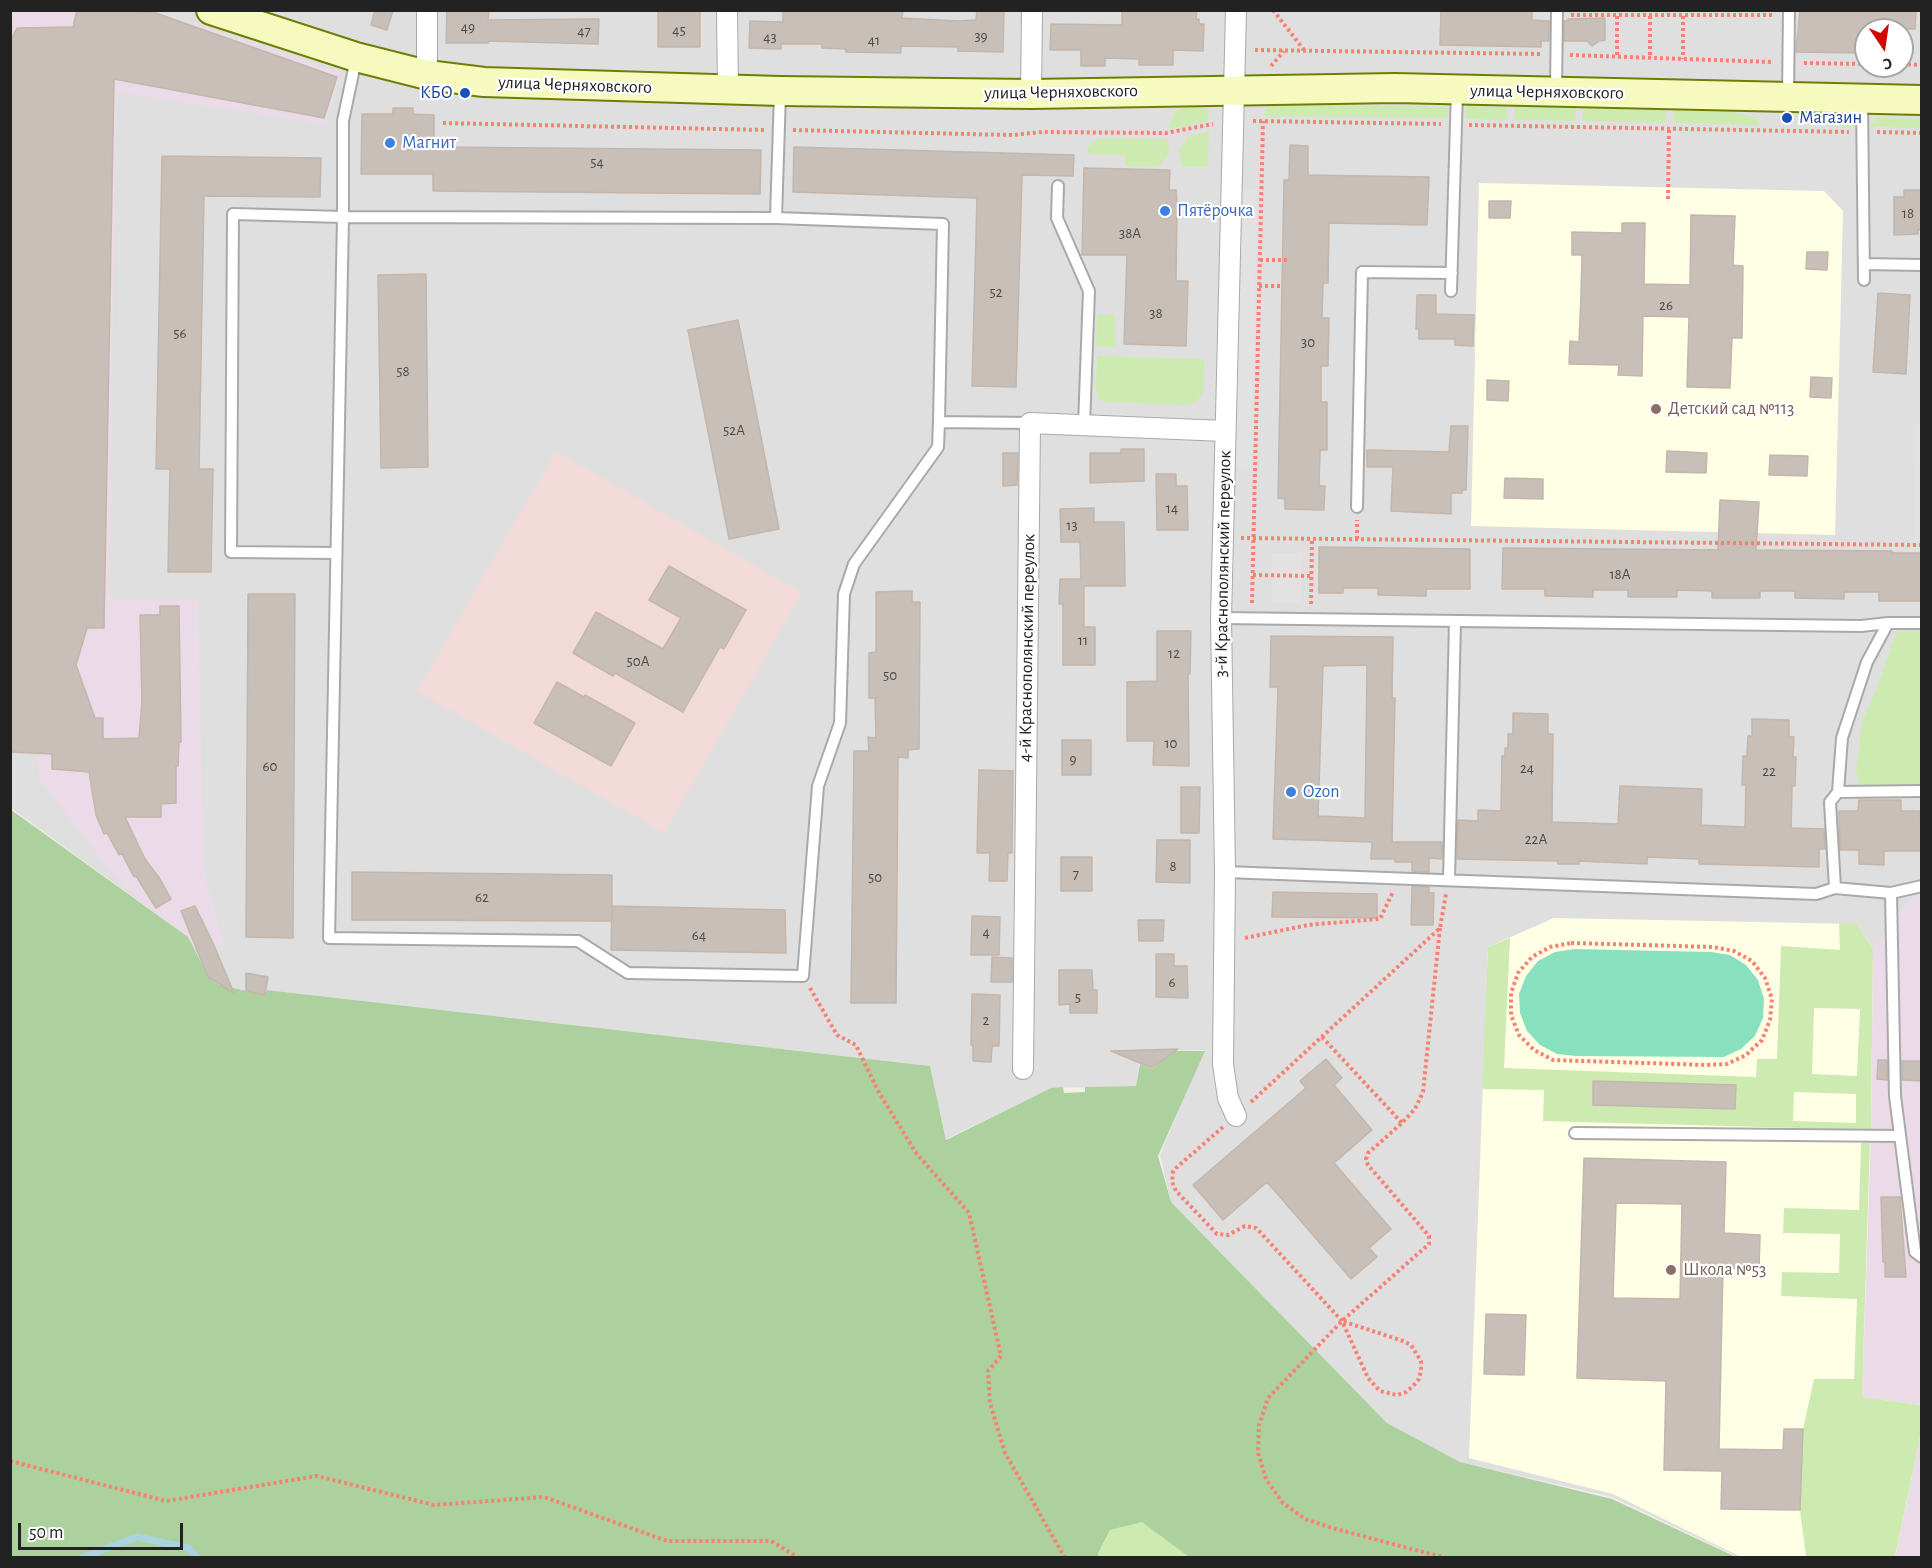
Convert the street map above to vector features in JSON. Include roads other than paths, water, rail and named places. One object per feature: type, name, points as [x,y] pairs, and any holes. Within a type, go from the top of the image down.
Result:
[{"type":"main road","name":"улица Черняховского","points":[[211,10],[357,57],[427,75],[507,83],[728,90],[1031,94],[1395,88],[1788,99],[1922,100]]},
{"type":"street","points":[[427,10],[427,75]]},
{"type":"street","points":[[728,10],[728,90]]},
{"type":"street","points":[[1031,94],[1032,10]]},
{"type":"street","name":"3-й Краснополянский переулок","points":[[1236,10],[1221,618],[1225,872],[1224,1077],[1228,1098],[1236,1116]]},
{"type":"street","points":[[1030,423],[1225,431]]},
{"type":"street","name":"4-й Краснополянский переулок","points":[[1023,1069],[1030,423]]},
{"type":"lane","points":[[1556,13],[1556,91]]},
{"type":"lane","points":[[1788,99],[1789,13]]},
{"type":"lane","points":[[336,553],[231,552],[233,214],[344,217],[776,218],[943,224],[938,447],[854,564],[844,594],[840,723],[818,786],[803,976],[628,973],[578,941],[330,938],[344,217],[343,121],[357,57]]},
{"type":"lane","points":[[1451,291],[1458,89]]},
{"type":"lane","points":[[776,218],[780,91]]},
{"type":"lane","points":[[1862,100],[1864,280]]},
{"type":"lane","points":[[1058,186],[1057,218],[1089,291],[1084,425]]},
{"type":"lane","points":[[1864,264],[1922,265]]},
{"type":"lane","points":[[1357,507],[1362,272],[1452,273]]},
{"type":"lane","points":[[939,422],[1030,423]]},
{"type":"lane","points":[[1221,618],[1851,626],[1922,623]]},
{"type":"lane","points":[[1449,880],[1455,621]]},
{"type":"lane","points":[[1835,888],[1830,802],[1838,792],[1842,738],[1868,663],[1888,623]]},
{"type":"lane","points":[[1838,792],[1922,791]]},
{"type":"lane","points":[[1225,872],[1816,894],[1835,888],[1891,893],[1922,886]]},
{"type":"lane","points":[[1891,893],[1895,1096],[1915,1252],[1922,1257]]},
{"type":"lane","points":[[1575,1133],[1900,1136]]},
{"type":"waterway","points":[[81,1558],[137,1537],[188,1548],[198,1558]]},
{"type":"place","name":"КБО","points":[[465,93]]},
{"type":"place","name":"Магазин","points":[[1787,118]]},
{"type":"place","name":"Магнит","points":[[390,143]]},
{"type":"place","name":"Пятёрочка","points":[[1165,211]]},
{"type":"place","name":"Детский сад №113","points":[[1656,409]]},
{"type":"place","name":"Ozon","points":[[1291,792]]},
{"type":"place","name":"Школа №53","points":[[1671,1270]]}]
